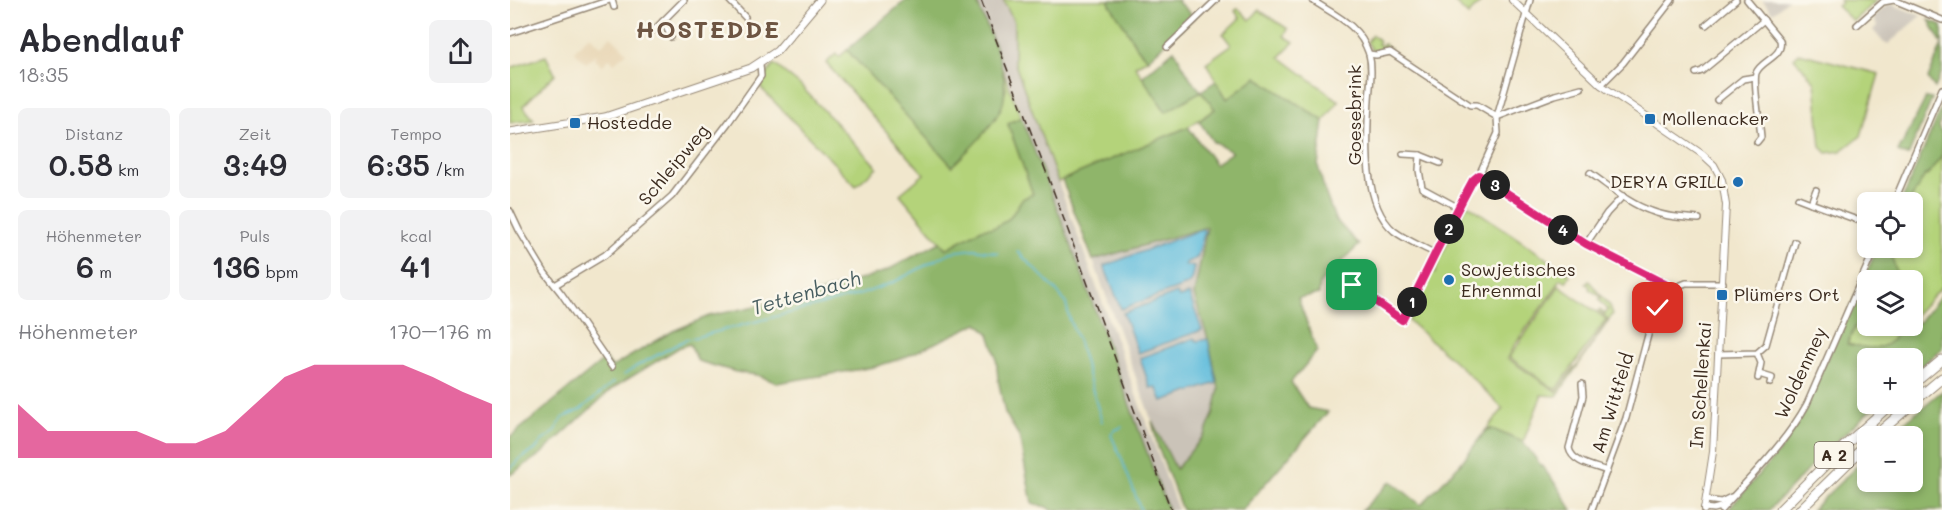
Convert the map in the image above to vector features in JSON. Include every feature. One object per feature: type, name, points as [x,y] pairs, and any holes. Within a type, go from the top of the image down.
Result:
[{"type":"highway","points":[[1923,375],[1942,360]]},
{"type":"highway","name":"A 2","points":[[1923,394],[1942,378]]},
{"type":"highway","name":"A 2","points":[[1780,510],[1880,414]]},
{"type":"highway","name":"A 2","points":[[1886,426],[1900,414]]},
{"type":"highway","name":"A 2","points":[[1800,510],[1857,454]]},
{"type":"main road","points":[[510,132],[605,117],[760,64],[782,46],[820,0]]},
{"type":"street","points":[[654,30],[684,0]]},
{"type":"street","points":[[729,0],[745,17]]},
{"type":"street","points":[[1167,47],[1216,0]]},
{"type":"street","points":[[1312,0],[1355,28],[1370,54],[1390,52],[1470,105],[1477,105],[1497,117]]},
{"type":"street","name":"Im Schellenkai","points":[[1512,0],[1601,85],[1702,154],[1714,165],[1722,180],[1725,192],[1725,217],[1713,452],[1704,509]]},
{"type":"street","points":[[1336,269],[1358,290],[1402,320],[1434,253],[1473,180],[1479,175],[1498,133],[1497,117],[1530,0]]},
{"type":"street","points":[[1601,85],[1623,63],[1671,0]]},
{"type":"street","points":[[1706,25],[1736,0]]},
{"type":"street","points":[[1747,0],[1780,40],[1781,45],[1778,52],[1760,67],[1755,77],[1761,137],[1757,142]]},
{"type":"street","points":[[1857,25],[1879,6],[1894,0],[1942,20]]},
{"type":"street","points":[[510,33],[612,2]]},
{"type":"street","points":[[1696,73],[1702,71],[1764,20]]},
{"type":"street","points":[[663,21],[671,37]]},
{"type":"street","name":"Goesebrink","points":[[1370,54],[1372,65],[1368,158],[1378,208],[1385,221],[1400,236],[1434,253]]},
{"type":"street","name":"Schleipweg","points":[[555,285],[605,255],[672,196],[761,76],[760,64]]},
{"type":"street","points":[[1717,100],[1743,79],[1755,77]]},
{"type":"street","points":[[1562,85],[1564,92]]},
{"type":"street","points":[[1497,117],[1581,88]]},
{"type":"street","points":[[1898,192],[1942,88]]},
{"type":"street","points":[[1403,154],[1420,155],[1440,163]]},
{"type":"street","points":[[1420,155],[1419,170],[1422,188],[1459,207]]},
{"type":"street","points":[[1590,172],[1639,206],[1658,214],[1699,219]]},
{"type":"street","points":[[1479,175],[1586,244],[1671,289],[1686,283],[1722,283]]},
{"type":"street","points":[[1811,203],[1816,190]]},
{"type":"street","points":[[1586,244],[1607,213],[1623,196]]},
{"type":"street","points":[[1798,198],[1857,221]]},
{"type":"street","points":[[510,211],[538,263],[612,367]]},
{"type":"street","points":[[1718,354],[1757,353],[1764,348],[1768,342],[1795,242]]},
{"type":"street","name":"Woldenmey","points":[[1704,509],[1723,508],[1781,444],[1799,419],[1871,258]]},
{"type":"street","name":"Am Wittfeld","points":[[1592,510],[1626,418],[1656,313],[1671,289]]},
{"type":"street","points":[[1757,353],[1761,363],[1758,376],[1772,378],[1770,382]]},
{"type":"street","points":[[1582,384],[1584,396],[1569,448],[1570,453],[1575,459],[1607,471]]},
{"type":"street","points":[[1706,500],[1721,502],[1732,497]]},
{"type":"shaded area","points":[[977,0],[1003,0],[1015,22],[1014,61],[1178,510],[1168,510],[1066,231]]},
{"type":"shaded area","points":[[1764,0],[1788,0],[1773,13]]},
{"type":"shaded area","points":[[1891,4],[1921,16],[1888,44],[1884,43],[1873,30],[1877,26],[1873,18]]},
{"type":"shaded area","points":[[589,35],[601,46],[611,36],[627,52],[614,63],[610,58],[602,66],[594,58],[596,54],[586,63],[574,51]]},
{"type":"shaded area","points":[[1207,227],[1194,295],[1208,339],[1219,389],[1213,415],[1205,434],[1176,470],[1150,416],[1093,260]]},
{"type":"green space","points":[[906,0],[976,0],[1002,67],[1004,94],[1002,106],[987,130],[952,166],[847,50]]},
{"type":"green space","points":[[1003,0],[1108,0],[1136,45],[1148,59],[1135,66],[1165,111],[1201,91],[1215,109],[1188,127],[1058,182],[1014,61],[1014,22]]},
{"type":"green space","points":[[1108,0],[1179,0],[1178,2],[1194,17],[1148,59],[1136,46]]},
{"type":"green space","points":[[1452,0],[1483,0],[1468,15]]},
{"type":"green space","points":[[1839,0],[1877,0],[1853,21],[1837,6],[1841,3]]},
{"type":"green space","points":[[1238,8],[1250,20],[1259,10],[1288,29],[1284,36],[1294,42],[1280,57],[1339,101],[1324,121],[1256,77],[1227,99],[1206,63],[1231,45],[1223,34],[1240,18],[1235,11]]},
{"type":"green space","points":[[1929,20],[1942,25],[1942,44]]},
{"type":"green space","points":[[1372,35],[1380,41],[1378,44],[1382,46],[1384,44],[1390,48],[1376,53],[1367,42]]},
{"type":"green space","points":[[1942,44],[1942,72],[1935,88],[1928,79]]},
{"type":"green space","points":[[847,50],[952,166],[995,119],[1006,90],[1002,68],[1021,117],[1008,124],[1033,194],[1022,199],[1010,218],[996,227],[982,229],[946,249],[900,194],[924,174],[826,63],[836,54],[839,57]]},
{"type":"green space","points":[[1174,50],[1192,81],[1201,91],[1166,112],[1142,77]]},
{"type":"green space","points":[[1799,53],[1879,74],[1861,136],[1841,151],[1827,153],[1821,147],[1815,82],[1794,58]]},
{"type":"green space","points":[[546,56],[555,74],[523,106],[534,120],[510,123],[510,68]]},
{"type":"green space","points":[[774,64],[800,85],[877,167],[856,186],[759,86]]},
{"type":"green space","points":[[1256,77],[1324,121],[1318,166],[1325,192],[1335,219],[1359,245],[1320,283],[1319,294],[1298,298],[1317,351],[1291,382],[1308,408],[1328,412],[1242,510],[1182,510],[1158,447],[1152,421],[1176,469],[1205,434],[1213,415],[1219,389],[1208,339],[1194,295],[1207,227],[1093,260],[1062,180],[1188,127],[1215,164],[1232,152],[1213,142],[1199,121],[1215,109],[1201,91],[1216,81],[1227,99]]},
{"type":"green space","points":[[1926,98],[1932,99],[1908,156],[1898,152]]},
{"type":"green space","points":[[1942,107],[1939,127],[1942,133],[1942,156],[1927,176],[1925,175],[1915,192],[1905,192]]},
{"type":"green space","points":[[1021,117],[1066,231],[1168,510],[1050,510],[1032,503],[1019,436],[1005,413],[996,356],[989,334],[978,323],[903,358],[874,367],[777,383],[757,375],[736,372],[698,361],[690,344],[680,347],[613,388],[541,454],[510,475],[510,437],[605,359],[612,367],[673,331],[709,316],[822,292],[886,271],[940,242],[946,249],[982,229],[996,227],[1010,218],[1022,199],[1033,194],[1008,124]]},
{"type":"green space","points":[[1942,156],[1942,287],[1923,307],[1923,270],[1895,270],[1892,258],[1923,258],[1923,192],[1915,192],[1925,175]]},
{"type":"green space","points":[[1467,204],[1565,271],[1569,270],[1567,273],[1570,275],[1566,282],[1562,279],[1559,281],[1507,358],[1557,392],[1576,368],[1608,319],[1598,311],[1605,314],[1608,310],[1599,300],[1601,297],[1589,289],[1590,287],[1586,284],[1589,281],[1610,306],[1613,314],[1557,396],[1541,395],[1523,442],[1492,429],[1486,430],[1503,409],[1463,369],[1409,321],[1409,314],[1431,270],[1435,273],[1439,260]]},
{"type":"green space","points":[[1873,258],[1892,258],[1896,270],[1867,270]]},
{"type":"green space","points":[[1559,286],[1606,319],[1556,390],[1509,357]]},
{"type":"green space","points":[[1857,293],[1857,323],[1847,344],[1870,348],[1857,348],[1857,414],[1866,414],[1823,454],[1769,510],[1728,510],[1783,447],[1799,419]]},
{"type":"green space","points":[[1942,294],[1942,348],[1923,364],[1923,348],[1870,348],[1886,345],[1895,336],[1923,336],[1923,317]]},
{"type":"green space","points":[[1857,323],[1857,336],[1894,336],[1890,342],[1880,347],[1869,348],[1847,344]]},
{"type":"green space","points":[[1942,391],[1942,510],[1812,510],[1857,466],[1857,492],[1923,492],[1923,426],[1900,426],[1914,414],[1923,414],[1923,407]]},
{"type":"green space","points":[[1492,429],[1523,442],[1558,487],[1572,510],[1362,510],[1391,481],[1421,505],[1461,463],[1486,430]]},
{"type":"water","points":[[1202,229],[1205,231],[1197,258],[1185,265],[1194,267],[1191,281],[1187,285],[1121,309],[1104,266]]},
{"type":"water","points":[[1177,293],[1179,297],[1189,294],[1202,330],[1138,353],[1123,313]]},
{"type":"water","points":[[1194,338],[1197,341],[1208,339],[1217,383],[1162,401],[1156,387],[1150,388],[1140,358]]},
{"type":"waterway","name":"Tettenbach","points":[[624,375],[685,340],[862,294],[894,282],[951,252],[974,249],[998,253]]},
{"type":"waterway","name":"Tettenbach","points":[[1017,251],[1066,303],[1102,422]]},
{"type":"waterway","name":"Tettenbach","points":[[510,469],[519,459],[535,450],[542,441],[555,432],[562,418],[580,410],[614,382]]},
{"type":"waterway","points":[[1122,427],[1113,431],[1111,435],[1141,510]]},
{"type":"railway","points":[[981,0],[1171,510]]},
{"type":"place","name":"Mollenacker","points":[[1650,119]]},
{"type":"place","name":"Hostedde","points":[[575,123]]},
{"type":"place","name":"DERYA GRILL","points":[[1738,182]]},
{"type":"place","name":"Sowjetisches Ehrenmal","points":[[1449,280]]},
{"type":"place","name":"Plümers Ort","points":[[1722,295]]},
{"type":"district","name":"HOSTEDDE","points":[[708,30]]},
{"type":"route","points":[[1352,285],[1402,320],[1434,253],[1473,180],[1479,175],[1586,244],[1665,284],[1671,289],[1658,308]]}]
